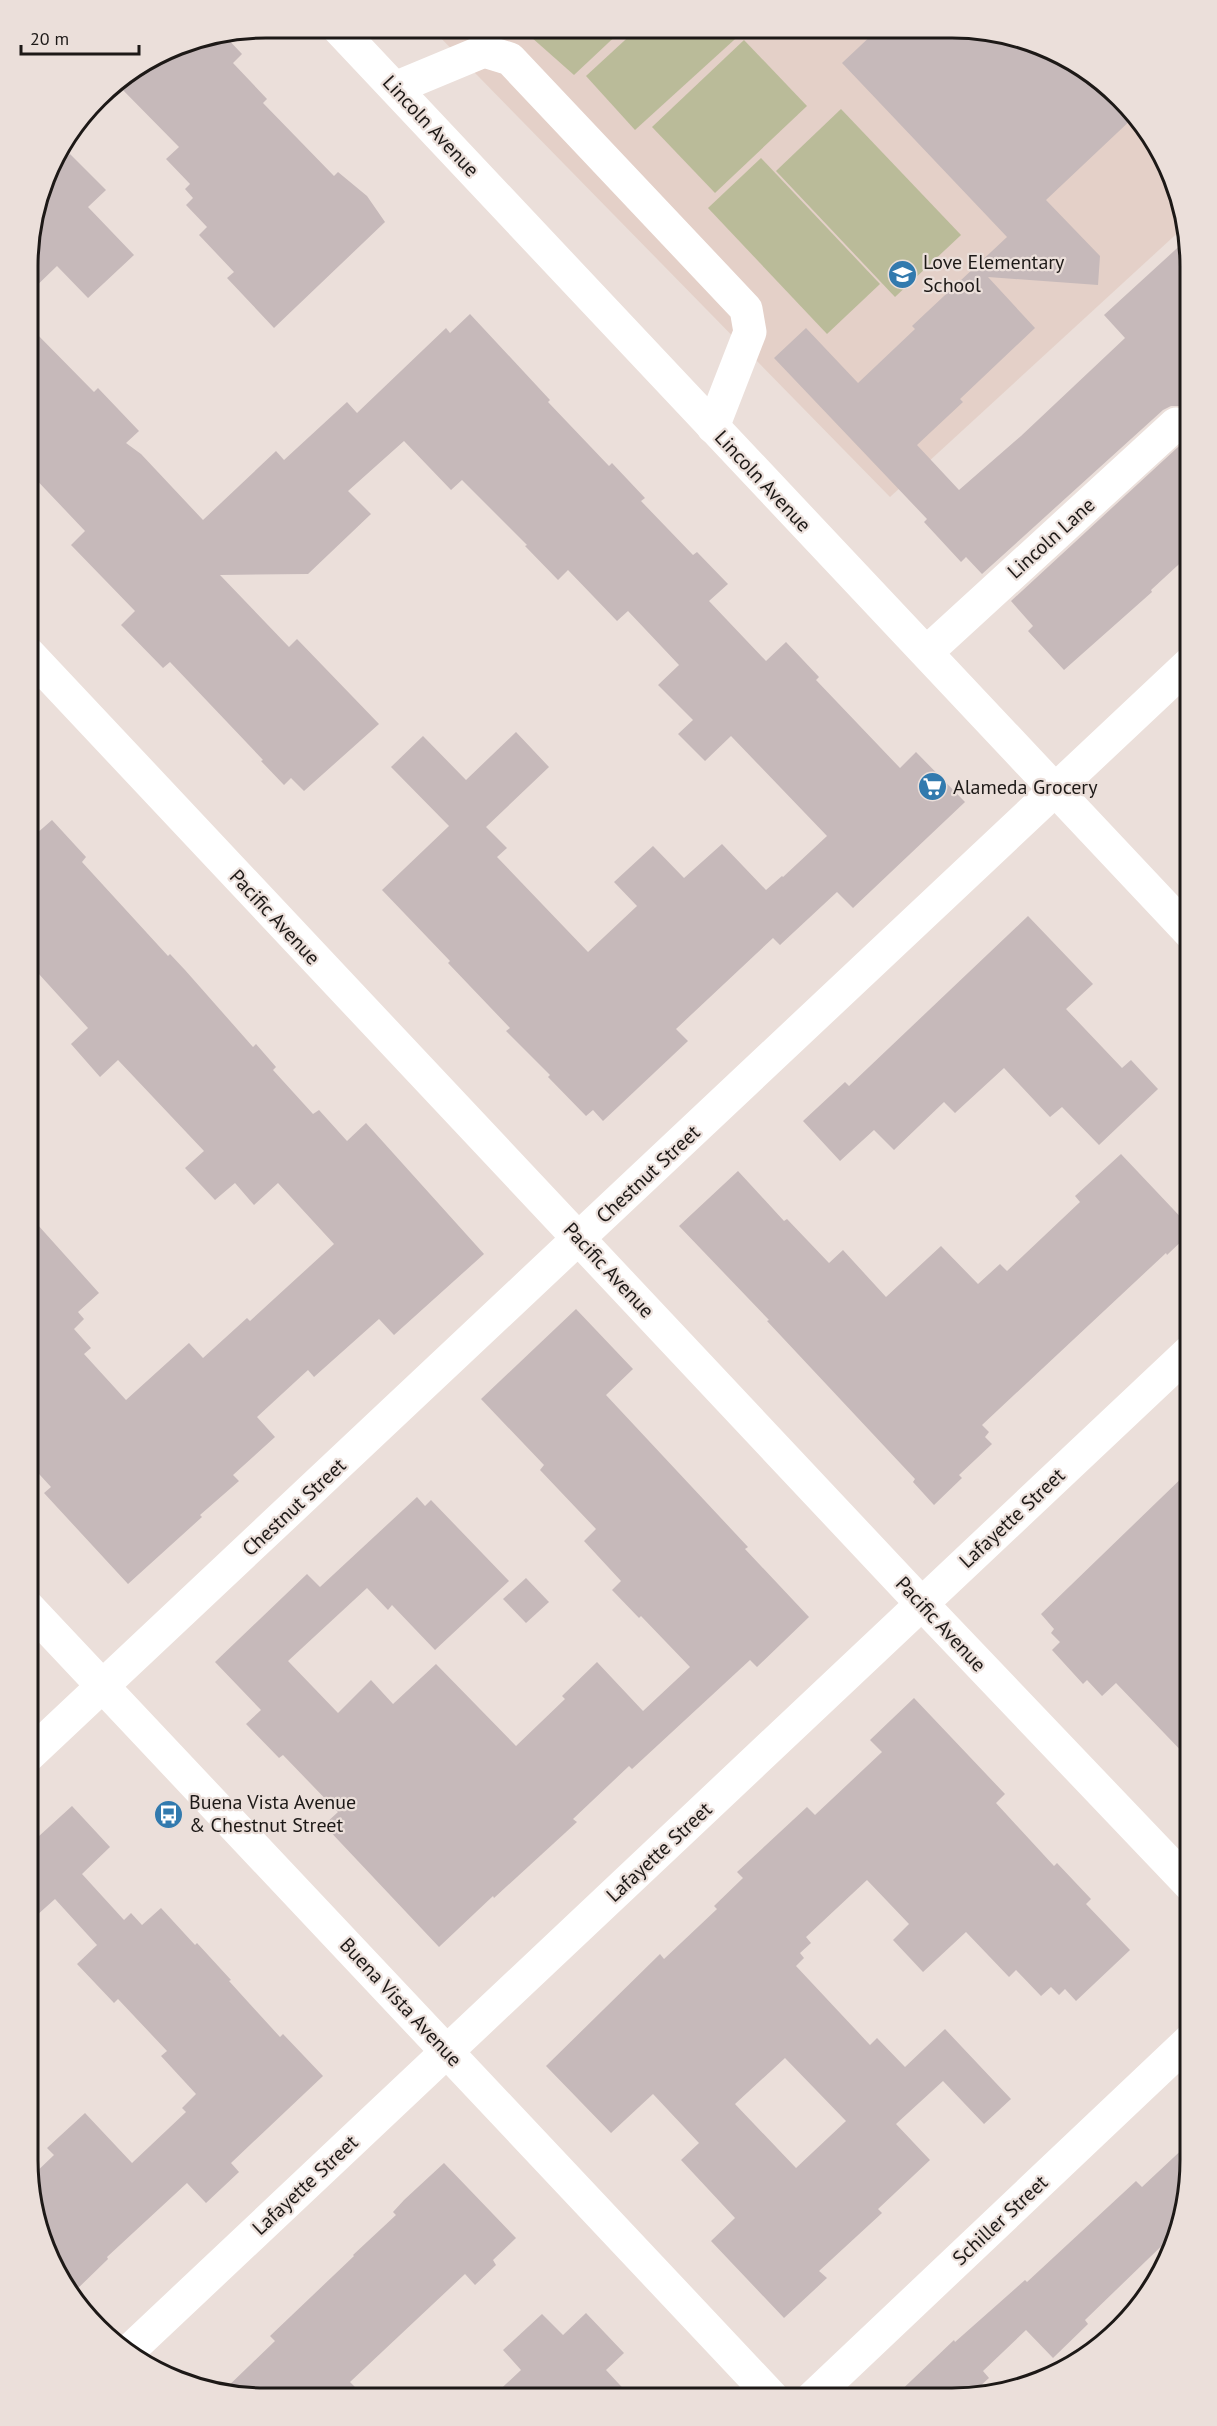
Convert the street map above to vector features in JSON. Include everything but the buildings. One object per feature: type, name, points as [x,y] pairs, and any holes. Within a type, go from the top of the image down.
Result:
[{"type":"street","name":"Lincoln Avenue","points":[[347,38],[1180,922]]},
{"type":"street","points":[[395,88],[484,51],[510,59],[746,309],[750,332],[713,427]]},
{"type":"street","name":"Lincoln Lane","points":[[927,652],[1176,424]]},
{"type":"street","name":"Pacific Avenue","points":[[38,665],[922,1604],[1180,1875]]},
{"type":"street","name":"Chestnut Street","points":[[38,1747],[1180,672]]},
{"type":"street","name":"Lafayette Street","points":[[134,2346],[1180,1360]]},
{"type":"street","name":"Buena Vista Avenue","points":[[38,1618],[764,2388]]},
{"type":"street","name":"Schiller Street","points":[[822,2388],[1180,2050]]},
{"type":"shaded area","name":"Love Elementary School","points":[[441,38],[981,39],[1010,45],[1052,61],[1078,76],[1113,104],[1141,139],[1156,165],[1172,207],[1177,233],[890,497]]},
{"type":"green space","points":[[532,38],[613,38],[574,75]]},
{"type":"green space","points":[[627,38],[736,38],[635,130],[586,76]]},
{"type":"green space","points":[[744,40],[807,106],[715,193],[652,127]]},
{"type":"green space","points":[[841,109],[961,235],[895,297],[776,171]]},
{"type":"green space","points":[[761,158],[880,284],[827,334],[708,208]]},
{"type":"place","name":"Love Elementary School","points":[[902,274]]},
{"type":"place","name":"Alameda Grocery","points":[[932,787]]},
{"type":"place","name":"Buena Vista Avenue & Chestnut Street","points":[[168,1814]]}]
